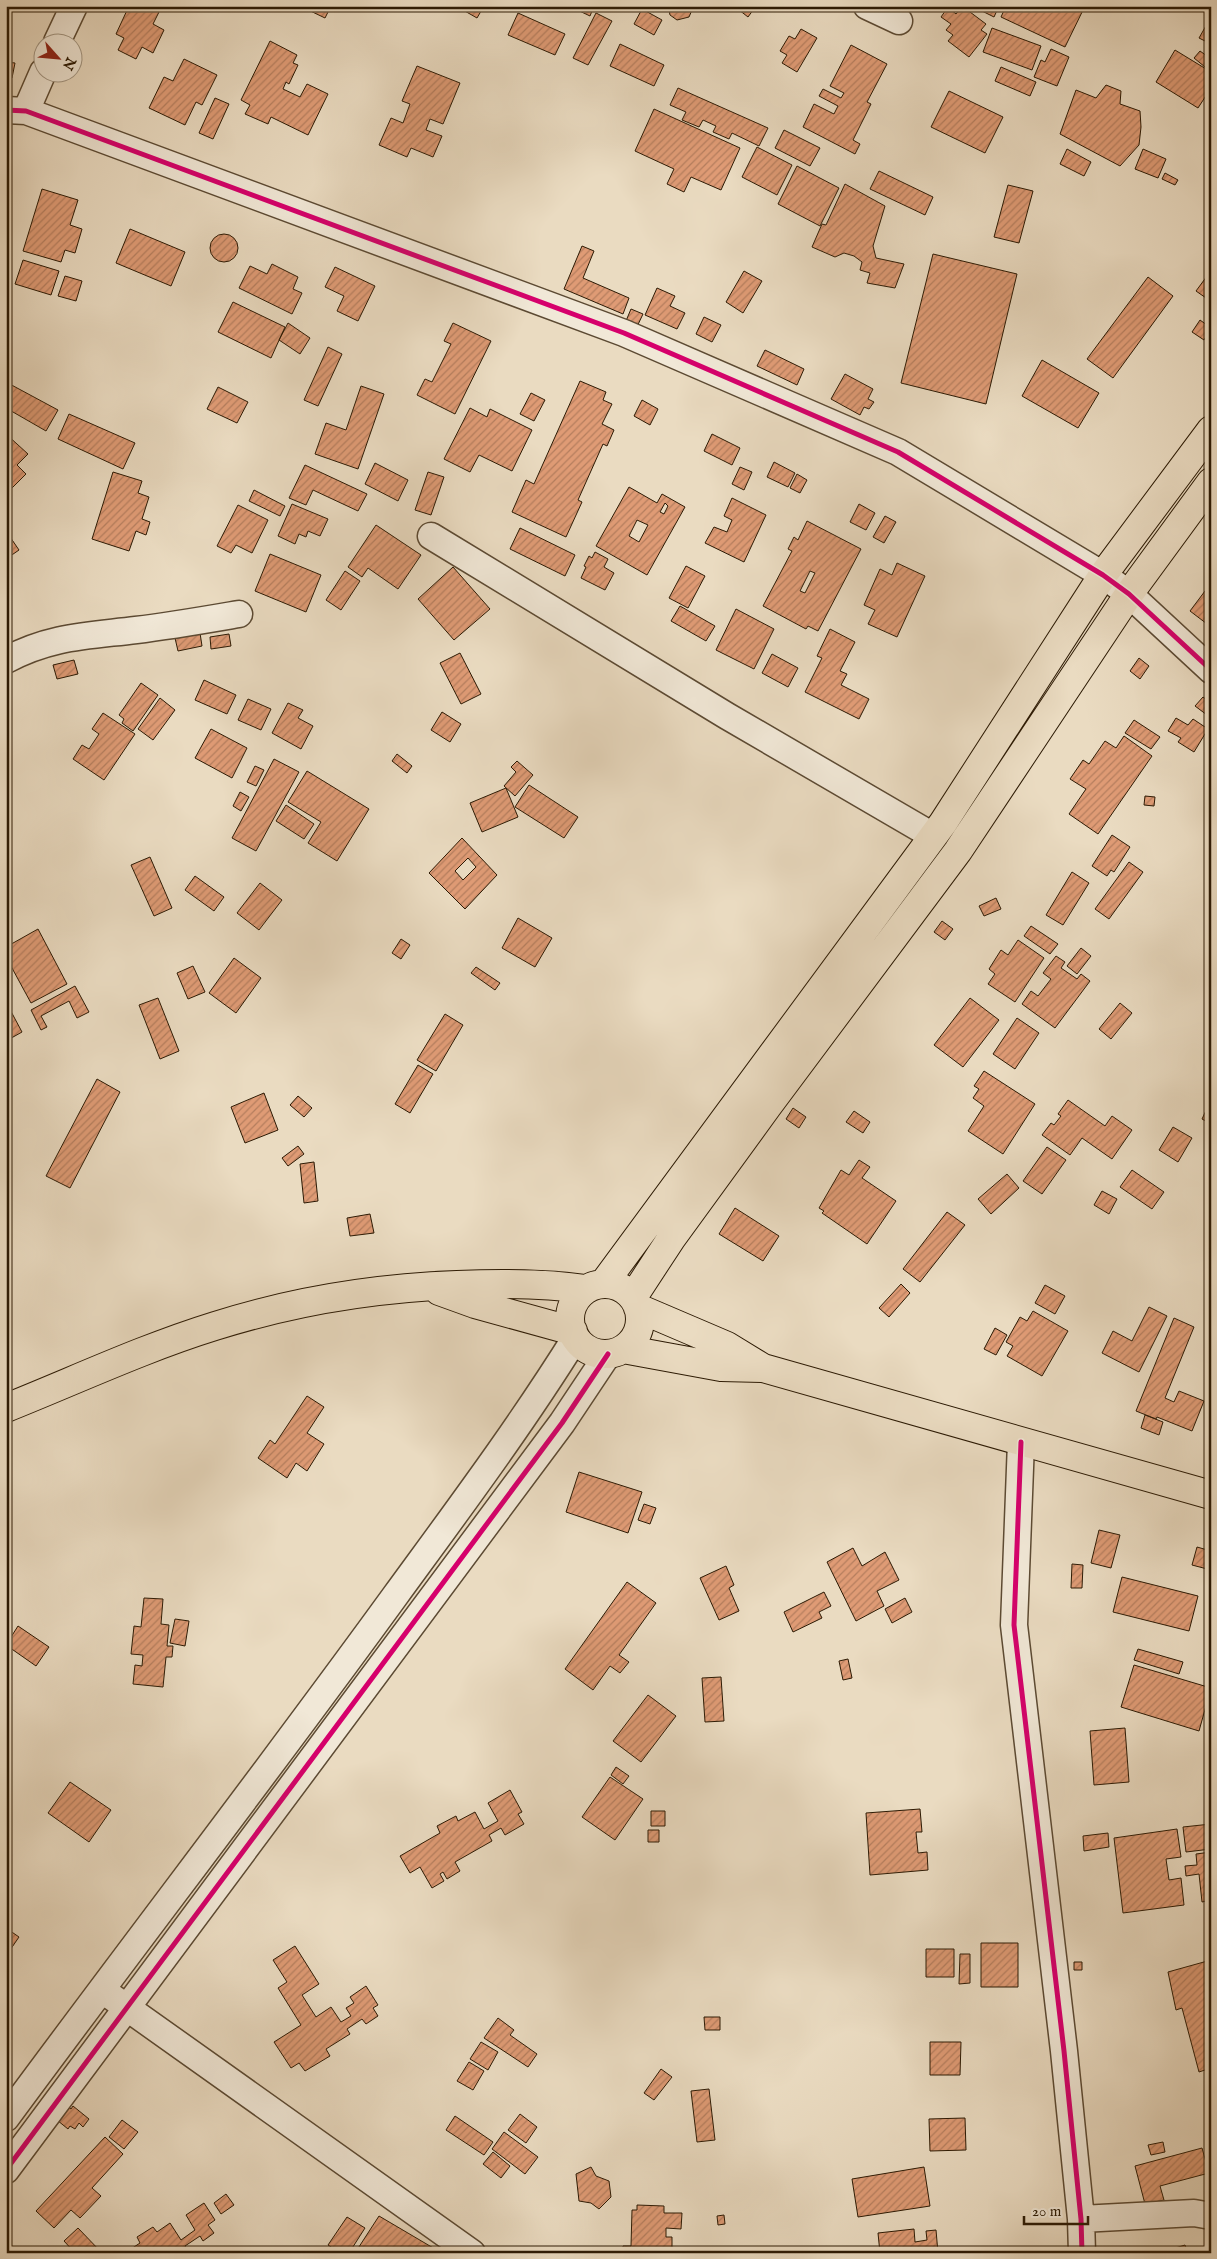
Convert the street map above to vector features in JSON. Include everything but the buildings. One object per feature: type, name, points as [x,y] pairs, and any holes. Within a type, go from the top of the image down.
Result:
[{"type":"main road","points":[[1211,430],[1103,575],[933,836],[595,1286],[577,1298],[572,1308],[570,1320],[574,1334],[586,1348],[721,1367],[763,1368],[1211,1495]]},
{"type":"main road","points":[[615,1351],[636,1336],[639,1327],[636,1302],[671,1239],[767,1107],[958,852],[1129,594],[1211,482]]},
{"type":"main road","points":[[6,1408],[112,1364],[214,1326],[296,1303],[348,1294],[426,1286],[526,1283],[615,1285],[636,1302],[727,1346],[763,1368]]},
{"type":"main road","points":[[426,1286],[475,1304],[574,1334]]},
{"type":"street","points":[[62,32],[74,6]]},
{"type":"street","points":[[867,6],[899,21]]},
{"type":"street","points":[[37,82],[16,111],[633,337],[898,452],[1103,575],[1129,594],[1211,670]]},
{"type":"street","points":[[431,536],[727,716],[933,836]]},
{"type":"street","points":[[6,660],[24,651],[66,637],[137,630],[239,614]]},
{"type":"street","points":[[6,2118],[348,1660],[490,1465],[546,1384],[574,1334]]},
{"type":"street","points":[[11,2153],[127,2008],[615,1351]]},
{"type":"street","points":[[1021,1442],[1014,1625],[1064,2051],[1081,2219],[1082,2253]]},
{"type":"street","points":[[102,1989],[472,2253]]},
{"type":"street","points":[[1081,2219],[1194,2213],[1211,2216]]},
{"type":"cycle path","points":[[6,110],[26,111],[624,333],[898,452],[1103,575],[1129,594],[1211,670]]},
{"type":"cycle path","points":[[6,2170],[562,1423],[608,1354]]},
{"type":"cycle path","points":[[1021,1442],[1014,1625],[1064,2051],[1081,2219],[1082,2253]]}]
